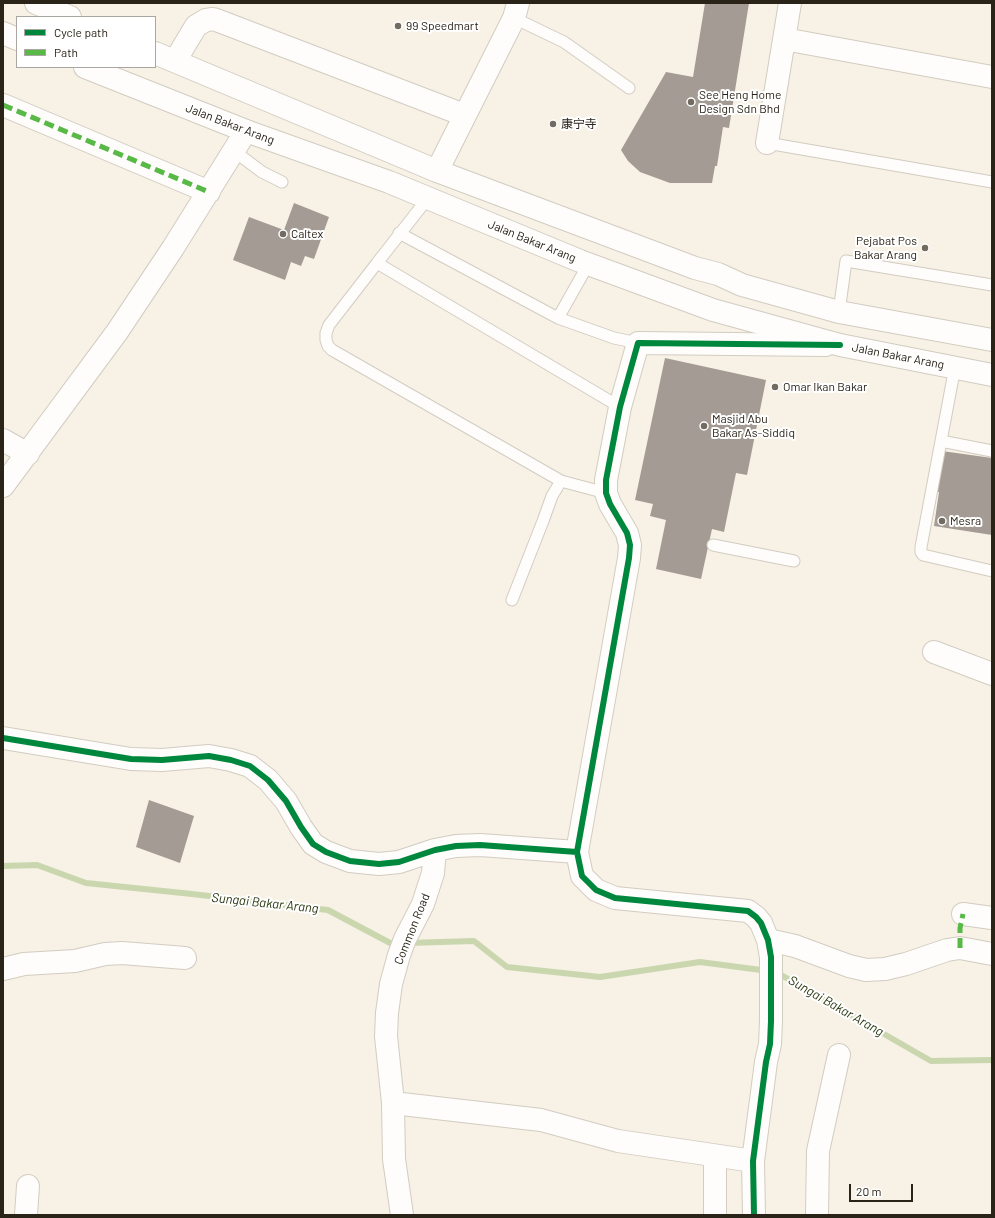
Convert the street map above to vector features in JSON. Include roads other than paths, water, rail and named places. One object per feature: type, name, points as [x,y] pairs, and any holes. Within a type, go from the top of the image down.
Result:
[{"type":"street","points":[[36,3],[68,16]]},
{"type":"street","points":[[767,144],[790,3]]},
{"type":"street","points":[[437,171],[516,11]]},
{"type":"street","points":[[175,61],[196,26],[206,20],[213,19],[464,115]]},
{"type":"street","points":[[3,33],[16,39]]},
{"type":"street","points":[[784,39],[992,77]]},
{"type":"street","points":[[156,53],[437,171],[687,265],[718,274],[742,285],[839,312],[992,340]]},
{"type":"street","name":"Jalan Bakar Arang","points":[[88,68],[246,131],[428,198],[589,263],[713,310],[840,345],[992,375]]},
{"type":"street","points":[[3,105],[209,192]]},
{"type":"street","points":[[3,486],[117,332],[209,192],[246,131]]},
{"type":"street","points":[[754,1215],[753,1161],[766,1062],[770,1044],[771,1021],[769,949],[761,923],[748,911],[615,898],[596,890],[582,876],[576,852],[629,558],[630,545],[626,533],[610,504],[606,493],[606,480],[620,407],[638,343],[840,345]]},
{"type":"street","points":[[3,440],[28,454]]},
{"type":"street","points":[[934,652],[992,674]]},
{"type":"street","points":[[3,738],[131,759],[162,760],[209,756],[250,766],[268,780],[286,801],[313,844],[326,852],[350,861],[379,864],[399,862],[434,850],[456,846],[480,845],[576,852]]},
{"type":"street","name":"Common Road","points":[[402,1215],[394,1159],[393,1103],[386,1036],[387,1013],[391,984],[402,947],[424,904],[433,873],[434,850]]},
{"type":"street","points":[[963,914],[992,918]]},
{"type":"street","points":[[769,949],[795,946],[849,966],[866,970],[885,969],[906,964],[947,950],[960,948],[992,954]]},
{"type":"street","points":[[3,969],[24,964],[75,960],[105,954],[122,953],[185,958]]},
{"type":"street","points":[[817,1215],[818,1150],[839,1055]]},
{"type":"street","points":[[393,1103],[541,1120],[618,1140],[753,1161]]},
{"type":"street","points":[[715,1156],[715,1215]]},
{"type":"street","points":[[26,1215],[28,1186]]},
{"type":"lane","points":[[516,11],[542,30],[564,42],[629,88]]},
{"type":"lane","points":[[767,144],[992,182]]},
{"type":"lane","points":[[234,151],[262,172],[282,182]]},
{"type":"lane","points":[[428,198],[399,233],[329,325],[326,333],[328,346],[332,350],[561,481],[606,493]]},
{"type":"lane","points":[[399,233],[558,318],[614,338],[638,343]]},
{"type":"lane","points":[[839,312],[846,261],[992,285]]},
{"type":"lane","points":[[377,263],[620,407]]},
{"type":"lane","points":[[558,318],[589,263]]},
{"type":"lane","points":[[955,367],[921,552],[923,555],[992,571]]},
{"type":"lane","points":[[941,441],[992,451]]},
{"type":"lane","points":[[512,600],[552,496],[561,481]]},
{"type":"lane","points":[[713,545],[794,561]]},
{"type":"waterway","name":"Sungai Bakar Arang","points":[[3,866],[37,865],[86,883],[328,910],[392,944],[399,944]]},
{"type":"waterway","name":"Sungai Bakar Arang","points":[[408,943],[474,941],[507,967],[600,977],[700,962],[776,972],[931,1061],[992,1060]]},
{"type":"place","name":"99 Speedmart","points":[[398,26]]},
{"type":"place","name":"See Heng Home Design Sdn Bhd","points":[[691,102]]},
{"type":"place","name":"康宁寺","points":[[553,124]]},
{"type":"place","name":"Caltex","points":[[283,234]]},
{"type":"place","name":"Pejabat Pos Bakar Arang","points":[[925,248]]},
{"type":"place","name":"Omar Ikan Bakar","points":[[775,387]]},
{"type":"place","name":"Masjid Abu Bakar As-Siddiq","points":[[704,426]]},
{"type":"place","name":"Mesra","points":[[942,521]]}]
